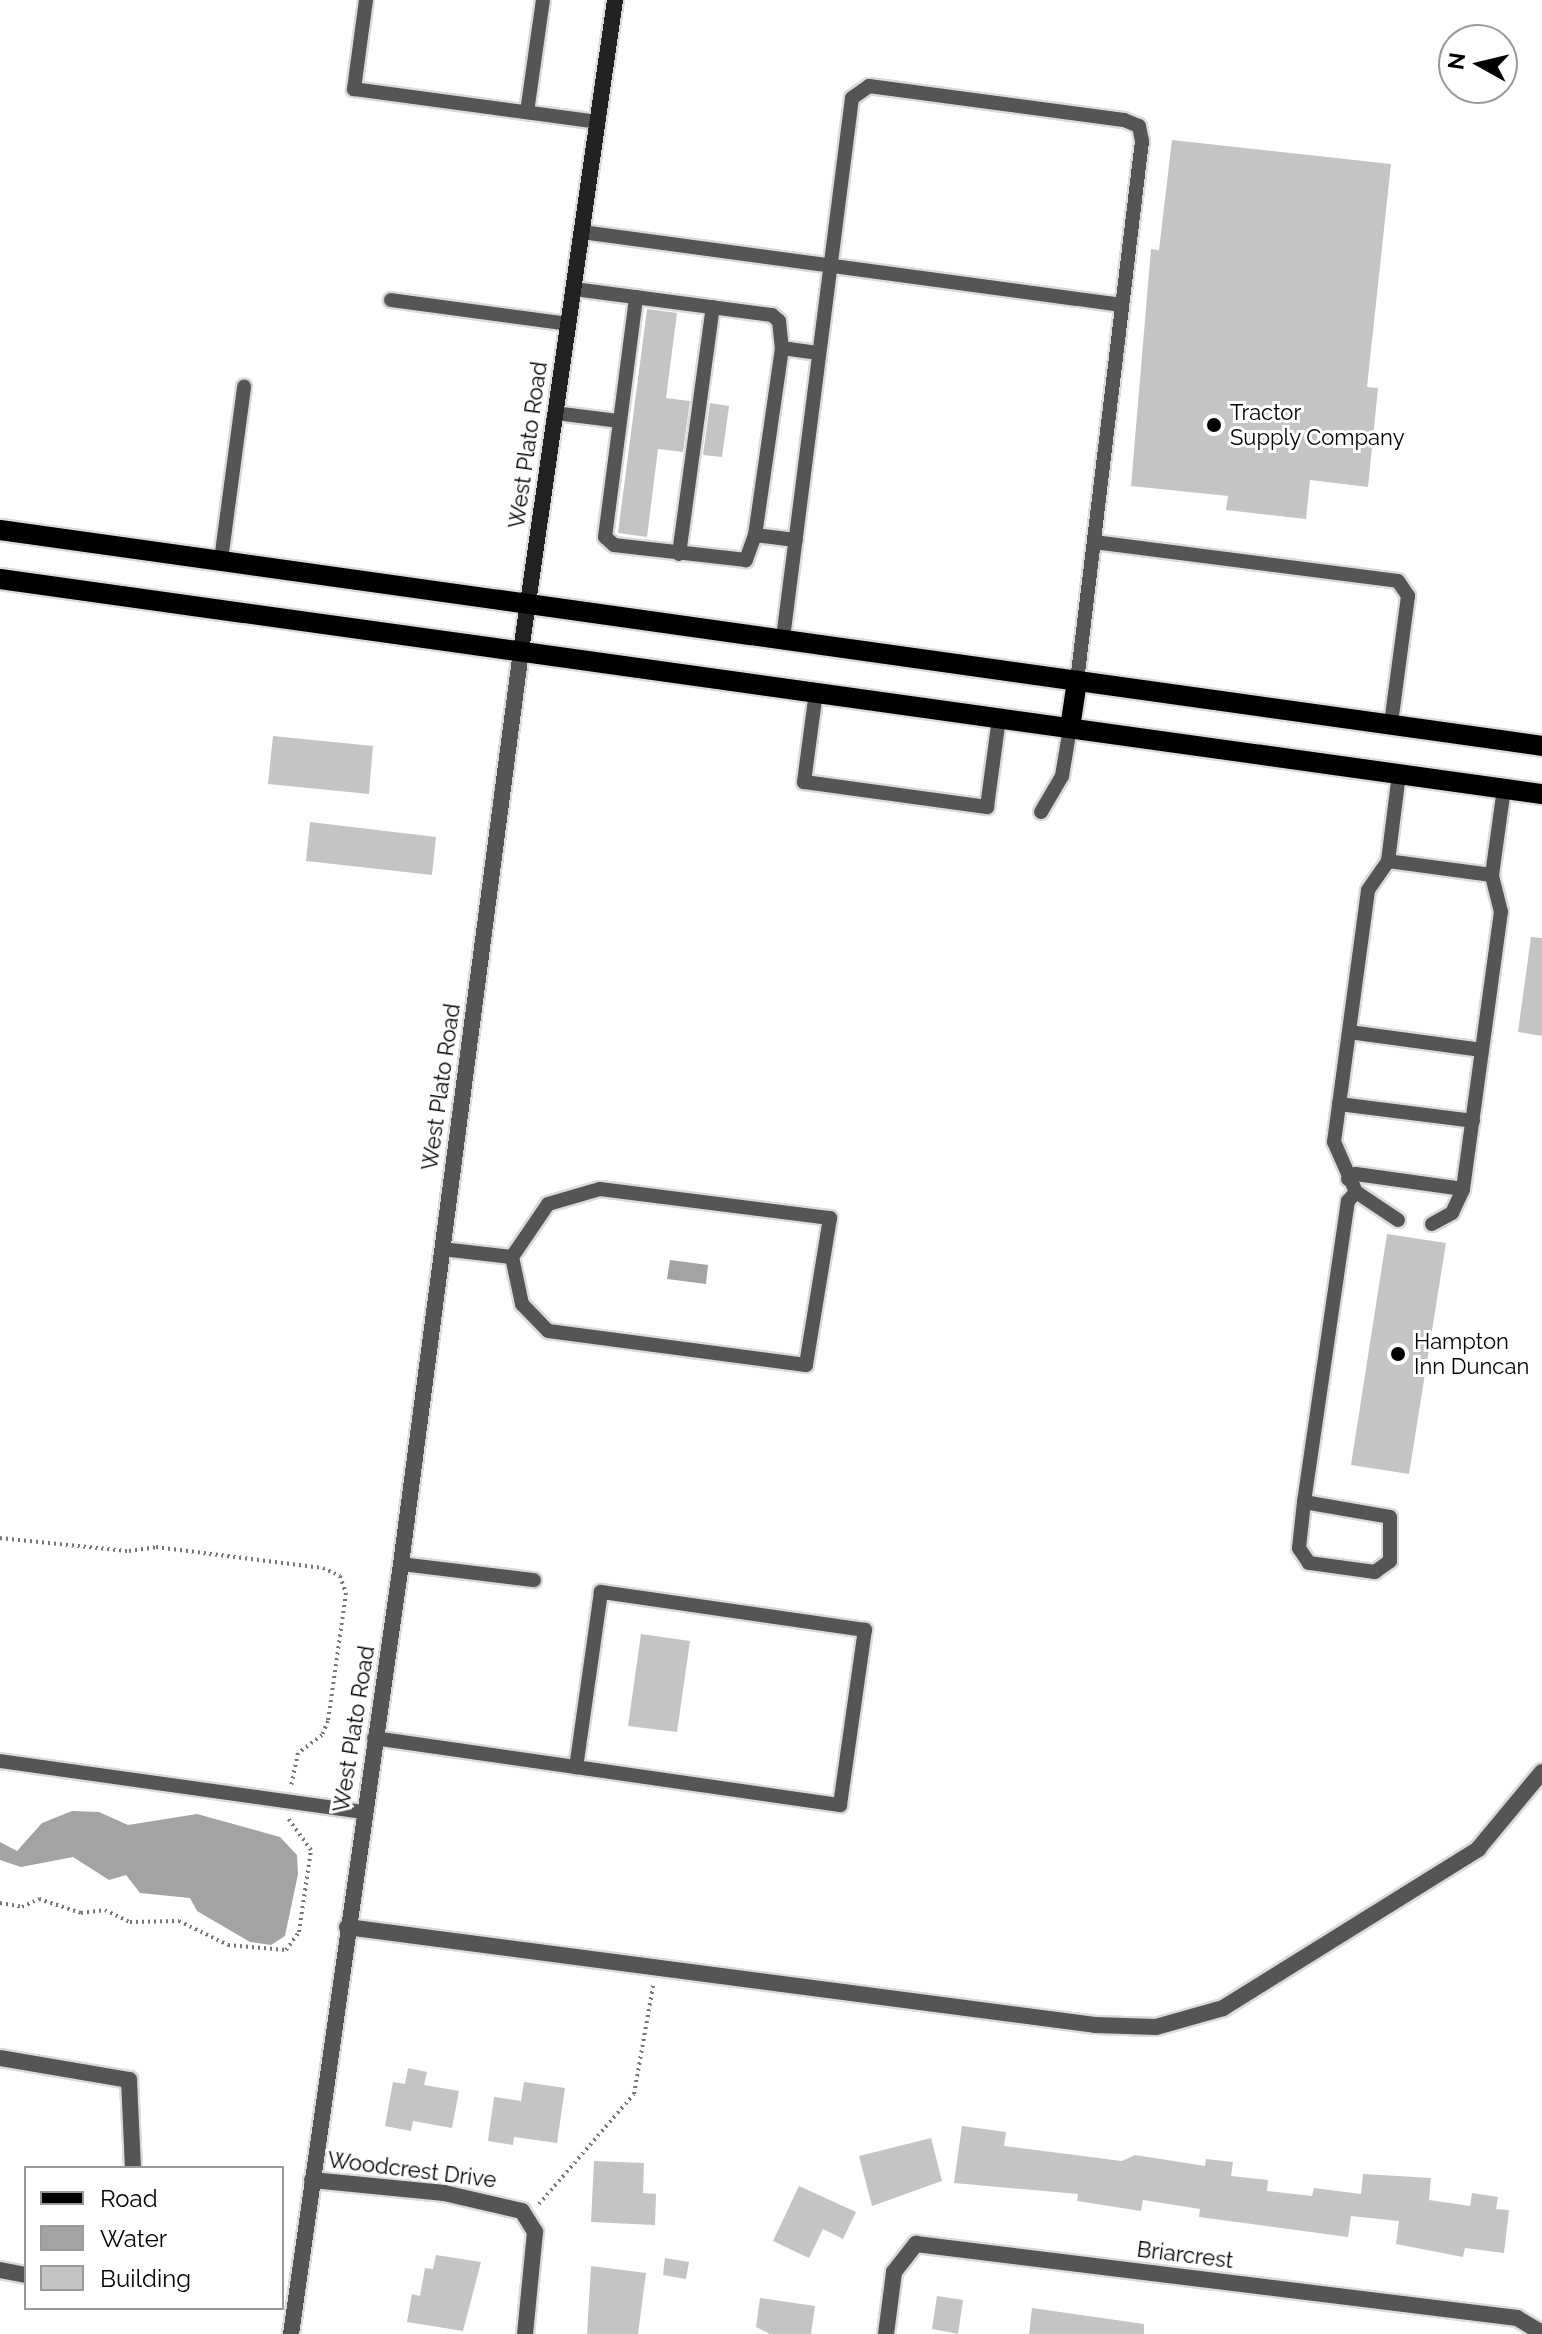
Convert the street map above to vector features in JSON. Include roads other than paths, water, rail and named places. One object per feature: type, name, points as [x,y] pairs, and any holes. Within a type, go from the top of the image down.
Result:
[{"type":"main road","name":"West Plato Road","points":[[521,651],[615,0]]},
{"type":"main road","points":[[0,530],[1542,746]]},
{"type":"main road","points":[[0,579],[1542,794]]},
{"type":"main road","points":[[1070,728],[1077,681]]},
{"type":"street","name":"West Plato Road","points":[[291,2334],[363,1812],[401,1564],[521,651]]},
{"type":"street","points":[[347,1927],[1095,2025],[1156,2027],[1223,2008],[1478,1849],[1542,1772]]},
{"type":"street","points":[[0,2058],[129,2080],[133,2166]]},
{"type":"street","name":"Woodcrest Drive","points":[[312,2180],[505,2204],[526,2218],[535,2232],[536,2253],[525,2334]]},
{"type":"street","name":"Briarcrest","points":[[886,2334],[894,2272],[916,2244],[1510,2317],[1542,2333]]},
{"type":"street","points":[[0,2270],[24,2275]]},
{"type":"lane","points":[[366,0],[354,89],[598,122]]},
{"type":"lane","points":[[527,112],[543,0]]},
{"type":"lane","points":[[783,638],[852,98],[859,88],[899,90],[1139,126],[1142,141],[1077,681]]},
{"type":"lane","points":[[582,232],[1122,305]]},
{"type":"lane","points":[[574,289],[636,297],[713,307],[772,315],[782,327],[782,348],[755,535],[746,560],[614,545],[605,537],[636,297]]},
{"type":"lane","points":[[391,300],[568,324]]},
{"type":"lane","points":[[679,554],[713,307]]},
{"type":"lane","points":[[782,348],[819,353]]},
{"type":"lane","points":[[221,560],[244,387]]},
{"type":"lane","points":[[555,413],[618,421]]},
{"type":"lane","points":[[755,535],[796,540]]},
{"type":"lane","points":[[1094,542],[1398,581],[1408,596],[1391,724]]},
{"type":"lane","points":[[816,692],[804,782],[987,807],[999,718]]},
{"type":"lane","points":[[1041,812],[1062,776],[1070,728]]},
{"type":"lane","points":[[1398,1220],[1356,1192],[1334,1142],[1371,878],[1388,861],[1399,774]]},
{"type":"lane","points":[[1432,1224],[1452,1213],[1463,1189],[1501,912],[1492,875],[1504,788]]},
{"type":"lane","points":[[1388,861],[1492,875]]},
{"type":"lane","points":[[1349,1032],[1482,1050]]},
{"type":"lane","points":[[1339,1104],[1473,1121]]},
{"type":"lane","points":[[1348,1179],[1356,1174],[1463,1189]]},
{"type":"lane","points":[[600,1189],[830,1218],[806,1365],[548,1331],[522,1304],[512,1257],[548,1204],[600,1189]]},
{"type":"lane","points":[[1304,1502],[1390,1517],[1390,1561],[1375,1572],[1309,1563],[1299,1548],[1304,1502],[1348,1201],[1356,1192]]},
{"type":"lane","points":[[442,1249],[512,1257]]},
{"type":"lane","points":[[401,1564],[534,1580]]},
{"type":"lane","points":[[374,1738],[840,1805],[865,1630],[601,1592],[576,1767]]},
{"type":"lane","points":[[0,1761],[363,1812]]},
{"type":"water","points":[[670,1260],[708,1265],[706,1284],[667,1279]]},
{"type":"water","points":[[72,1811],[99,1812],[128,1825],[197,1814],[280,1837],[297,1855],[298,1874],[285,1936],[271,1945],[250,1942],[197,1911],[190,1898],[140,1893],[126,1875],[109,1880],[73,1857],[21,1867],[0,1860],[0,1842],[17,1851],[42,1823]]},
{"type":"place","name":"Tractor Supply Company","points":[[1214,425]]},
{"type":"place","name":"Hampton Inn Duncan","points":[[1398,1354]]}]
